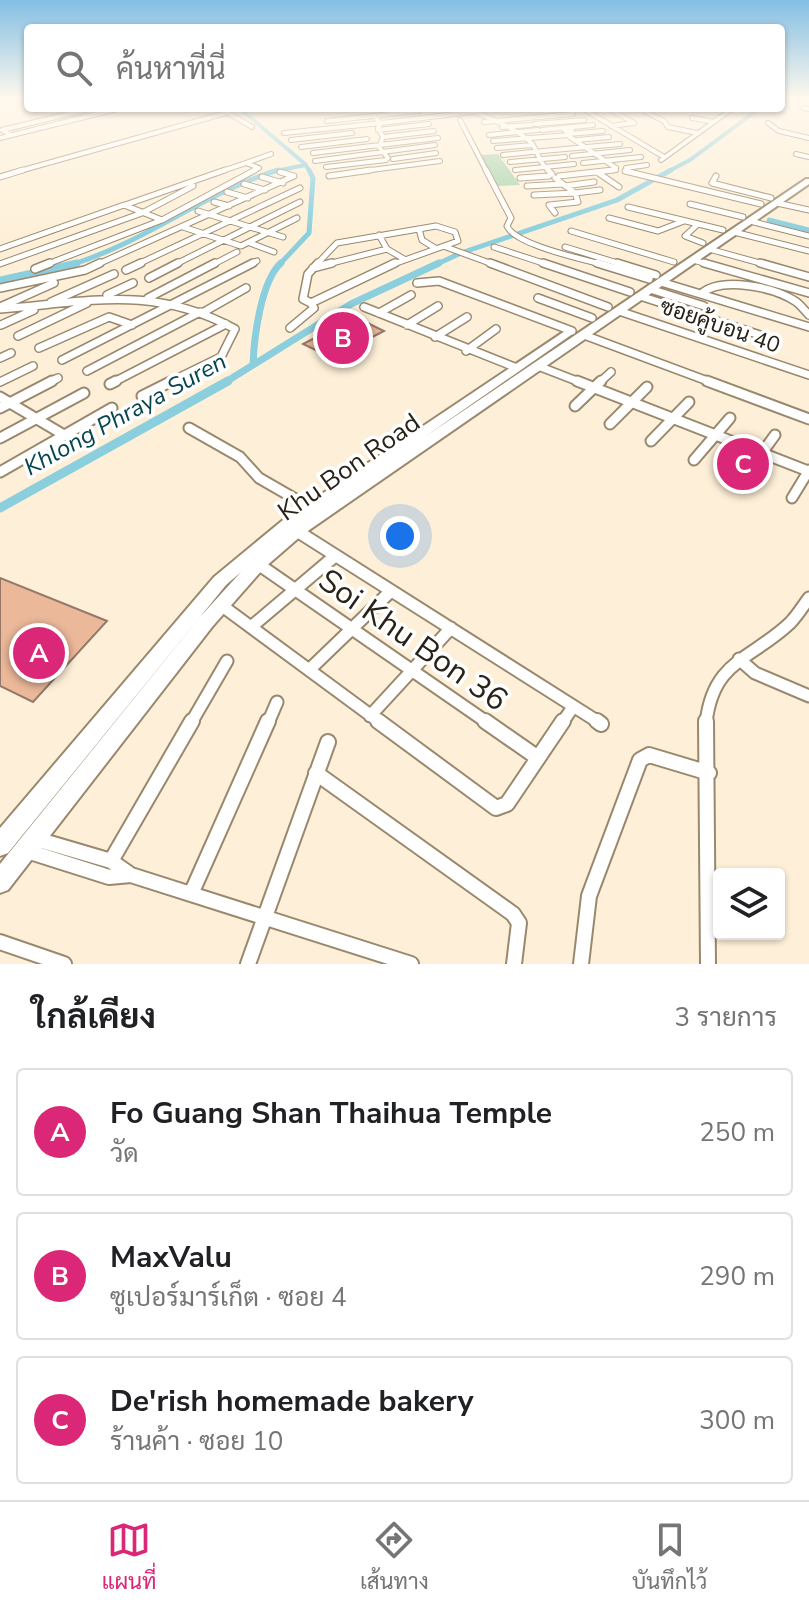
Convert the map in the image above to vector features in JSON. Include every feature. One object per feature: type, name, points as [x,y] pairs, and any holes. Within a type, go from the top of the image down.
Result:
[{"type":"main road","name":"Khu Bon Road","points":[[648,286],[674,262],[706,246],[807,182]]},
{"type":"main road","name":"Khu Bon Road","points":[[0,882],[221,605],[258,564],[388,461],[514,370],[693,260],[706,246]]},
{"type":"main road","name":"Khu Bon Road","points":[[0,845],[220,581],[311,508],[538,366],[592,318],[614,309]]},
{"type":"street","points":[[0,177],[120,143]]},
{"type":"street","points":[[301,147],[334,143]]},
{"type":"street","points":[[313,153],[370,143]]},
{"type":"street","points":[[381,143],[381,152]]},
{"type":"street","points":[[472,143],[511,218],[507,226],[510,233],[517,238],[704,306]]},
{"type":"street","points":[[529,143],[533,145]]},
{"type":"street","points":[[580,143],[620,169],[695,187],[762,208]]},
{"type":"street","points":[[637,143],[661,160],[683,143]]},
{"type":"street","points":[[503,155],[620,144]]},
{"type":"street","points":[[315,161],[435,145]]},
{"type":"street","points":[[497,148],[533,145]]},
{"type":"street","points":[[533,145],[532,152],[536,159],[575,193],[578,202],[549,205],[555,213]]},
{"type":"street","points":[[642,146],[672,151]]},
{"type":"street","points":[[510,162],[630,150]]},
{"type":"street","points":[[381,152],[397,166]]},
{"type":"street","points":[[326,167],[436,153]]},
{"type":"street","points":[[0,249],[271,154]]},
{"type":"street","points":[[796,154],[809,157]]},
{"type":"street","points":[[583,163],[641,157]]},
{"type":"street","points":[[329,176],[440,161]]},
{"type":"street","points":[[35,269],[162,220],[259,169],[246,163]]},
{"type":"street","points":[[515,170],[574,164]]},
{"type":"street","points":[[520,178],[647,165]]},
{"type":"street","points":[[0,288],[85,270],[294,176],[280,172]]},
{"type":"street","points":[[597,172],[619,187]]},
{"type":"street","points":[[716,176],[712,183],[809,234]]},
{"type":"street","points":[[262,177],[283,183]]},
{"type":"street","points":[[0,264],[142,213],[194,186],[199,180]]},
{"type":"street","points":[[611,182],[626,180]]},
{"type":"street","points":[[527,186],[594,182]]},
{"type":"street","points":[[244,184],[265,190]]},
{"type":"street","points":[[661,184],[762,208]]},
{"type":"street","points":[[126,270],[297,190],[275,186]]},
{"type":"street","points":[[534,195],[600,190]]},
{"type":"street","points":[[149,278],[296,204],[227,192]]},
{"type":"street","points":[[185,224],[240,246],[294,220],[214,202]]},
{"type":"street","points":[[690,204],[809,209]]},
{"type":"street","points":[[124,205],[162,220]]},
{"type":"street","points":[[628,207],[809,251]]},
{"type":"street","points":[[198,211],[283,237]]},
{"type":"street","points":[[609,218],[658,231],[684,221]]},
{"type":"street","points":[[698,224],[685,236],[706,246],[809,277]]},
{"type":"street","points":[[290,328],[314,308],[302,297],[306,278],[337,243],[442,226],[455,232],[458,241],[446,247],[404,259],[311,303]]},
{"type":"street","points":[[419,229],[422,240],[435,248]]},
{"type":"street","points":[[571,231],[674,262]]},
{"type":"street","points":[[43,234],[79,252]]},
{"type":"street","points":[[379,235],[387,249],[404,259]]},
{"type":"street","points":[[250,243],[274,252]]},
{"type":"street","name":"ซอยคู้บอน 40","points":[[446,247],[614,309],[809,375]]},
{"type":"street","points":[[494,247],[648,286],[701,294],[809,327]]},
{"type":"street","points":[[565,247],[766,337]]},
{"type":"street","points":[[313,268],[387,249]]},
{"type":"street","points":[[147,298],[237,252]]},
{"type":"street","points":[[693,260],[809,293]]},
{"type":"street","points":[[62,360],[257,261]]},
{"type":"street","points":[[1,325],[114,274]]},
{"type":"street","points":[[417,283],[435,279],[809,419]]},
{"type":"street","points":[[0,308],[54,283]]},
{"type":"street","points":[[18,336],[133,283]]},
{"type":"street","points":[[701,294],[706,288],[716,285],[744,284],[795,301],[809,315]]},
{"type":"street","points":[[87,371],[246,288]]},
{"type":"street","points":[[379,313],[411,295]]},
{"type":"street","points":[[0,308],[147,298],[177,304],[235,330],[225,353],[142,396]]},
{"type":"street","points":[[538,298],[592,318]]},
{"type":"street","points":[[514,308],[524,304]]},
{"type":"street","points":[[407,325],[438,306]]},
{"type":"street","points":[[364,307],[514,370]]},
{"type":"street","points":[[39,348],[102,318],[113,317],[132,325]]},
{"type":"street","points":[[435,337],[467,317]]},
{"type":"street","points":[[110,384],[226,324]]},
{"type":"street","points":[[465,350],[496,329]]},
{"type":"street","points":[[0,358],[11,353]]},
{"type":"street","points":[[1,380],[33,366]]},
{"type":"street","points":[[538,366],[808,470],[792,498]]},
{"type":"street","points":[[575,406],[611,372]]},
{"type":"street","points":[[0,408],[58,378]]},
{"type":"street","points":[[610,424],[647,387]]},
{"type":"street","points":[[0,438],[84,393]]},
{"type":"street","points":[[0,397],[64,435]]},
{"type":"street","points":[[651,441],[689,402]]},
{"type":"street","points":[[0,472],[112,408]]},
{"type":"street","points":[[694,460],[730,418]]},
{"type":"street","points":[[189,428],[240,457],[259,478],[311,508]]},
{"type":"street","points":[[743,479],[775,435]]},
{"type":"street","points":[[297,531],[601,724]]},
{"type":"street","points":[[251,627],[335,556]]},
{"type":"street","name":"Soi Khu Bon 36","points":[[258,564],[538,758]]},
{"type":"street","points":[[309,670],[391,591]]},
{"type":"street","points":[[708,964],[709,773],[706,720],[713,689],[722,674],[739,659],[791,622],[809,598]]},
{"type":"street","points":[[221,605],[496,808],[507,804],[573,707]]},
{"type":"street","points":[[370,716],[451,628]]},
{"type":"street","points":[[739,659],[755,673],[809,696]]},
{"type":"street","points":[[111,861],[227,661]]},
{"type":"street","points":[[191,894],[277,702]]},
{"type":"street","points":[[248,964],[328,742]]},
{"type":"street","points":[[581,964],[589,896],[640,760],[649,755],[709,773]]},
{"type":"street","points":[[316,773],[517,919],[519,931],[514,964]]},
{"type":"street","points":[[0,818],[18,822]]},
{"type":"street","points":[[30,844],[111,861],[131,875],[411,964]]},
{"type":"street","points":[[30,844],[109,877],[131,875]]},
{"type":"street","points":[[0,942],[64,964]]},
{"type":"green space","points":[[498,154],[520,185],[495,186],[480,155]]},
{"type":"building","points":[[355,317],[384,331],[332,358],[303,344]]},
{"type":"building","points":[[0,578],[107,621],[33,702],[0,686]]},
{"type":"waterway","name":"Khlong Phraya Suren","points":[[280,143],[310,172]]},
{"type":"waterway","points":[[667,172],[713,143]]},
{"type":"waterway","points":[[275,171],[305,165]]},
{"type":"waterway","points":[[435,265],[461,253],[617,200],[671,170]]},
{"type":"waterway","points":[[74,264],[123,244],[225,191],[275,171]]},
{"type":"waterway","name":"Khlong Phraya Suren","points":[[279,265],[309,233],[313,178],[310,172]]},
{"type":"waterway","points":[[769,220],[809,230]]},
{"type":"waterway","name":"Khlong Phraya Suren","points":[[253,365],[264,296],[274,271],[281,263]]},
{"type":"waterway","points":[[253,365],[351,304],[439,263]]},
{"type":"waterway","points":[[0,280],[74,264]]},
{"type":"waterway","points":[[70,265],[74,264]]},
{"type":"waterway","name":"Khlong Phraya Suren","points":[[224,383],[253,365]]},
{"type":"waterway","name":"Khlong Phraya Suren","points":[[0,508],[228,381]]},
{"type":"place","name":"MaxValu","points":[[343,338]]},
{"type":"place","name":"De'rish homemade bakery","points":[[743,464]]},
{"type":"place","name":"Fo Guang Shan Thaihua Temple","points":[[39,653]]}]
